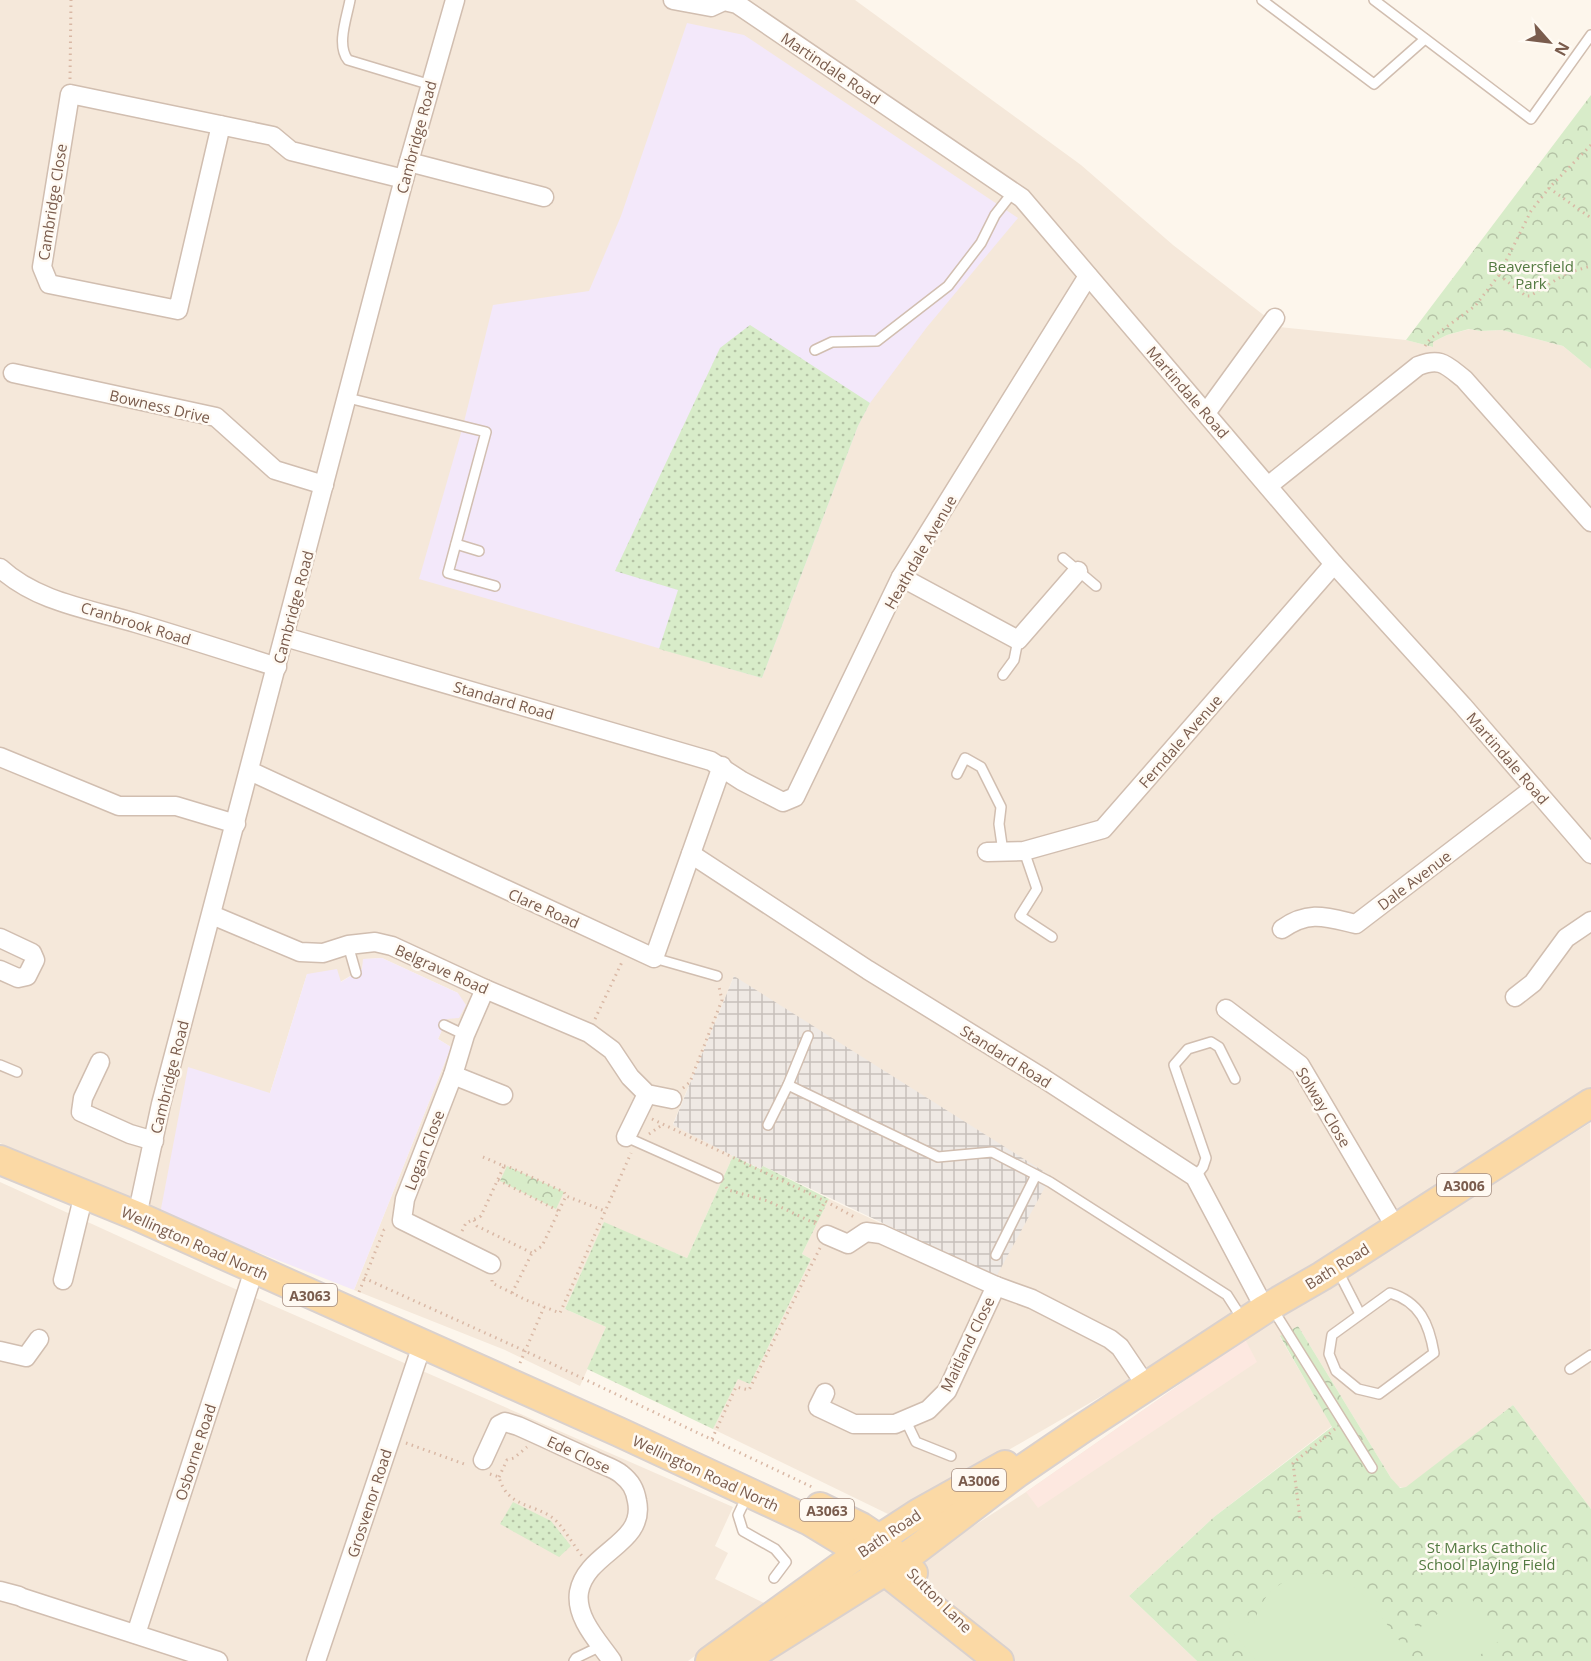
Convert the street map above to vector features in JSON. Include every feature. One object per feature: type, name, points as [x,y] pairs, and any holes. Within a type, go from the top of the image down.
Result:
[{"type":"main road","name":"Bath Road","points":[[710,1661],[1017,1473],[1260,1313],[1336,1267],[1591,1103]]},
{"type":"main road","name":"Wellington Road North","points":[[0,1160],[137,1216],[619,1432],[881,1556]]},
{"type":"main road","name":"Bath Road","points":[[742,1661],[881,1556],[919,1513],[1007,1464],[1083,1428]]},
{"type":"main road","name":"Wellington Road North","points":[[619,1432],[659,1443],[773,1485],[840,1516],[881,1556]]},
{"type":"main road","points":[[715,1661],[881,1556]]},
{"type":"main road","name":"Sutton Lane","points":[[881,1556],[999,1661]]},
{"type":"street","name":"Cambridge Road","points":[[137,1216],[161,1104],[407,171],[455,0]]},
{"type":"street","name":"Martindale Road","points":[[673,0],[711,7],[731,1],[1022,198],[1334,564],[1591,854]]},
{"type":"street","points":[[70,94],[273,136],[291,151],[544,196]]},
{"type":"street","name":"Cambridge Close","points":[[70,94],[42,267],[49,284],[178,310],[221,125]]},
{"type":"street","name":"Heathdale Avenue","points":[[722,766],[742,781],[783,802],[795,797],[902,577],[1088,276]]},
{"type":"street","points":[[1206,413],[1275,318]]},
{"type":"street","points":[[1268,486],[1418,366],[1436,361],[1464,379],[1591,522]]},
{"type":"street","name":"Bowness Drive","points":[[13,374],[216,417],[275,470],[324,485]]},
{"type":"street","name":"Ferndale Avenue","points":[[995,852],[1024,851],[1103,829],[1334,564]]},
{"type":"street","name":"Cranbrook Road","points":[[0,568],[16,582],[44,596],[277,667]]},
{"type":"street","points":[[902,577],[1018,640],[1078,571]]},
{"type":"street","name":"Standard Road","points":[[285,637],[700,757],[722,766]]},
{"type":"street","points":[[0,756],[119,806],[176,807],[236,824]]},
{"type":"street","points":[[654,958],[722,766]]},
{"type":"street","name":"Clare Road","points":[[250,771],[654,958]]},
{"type":"street","name":"Dale Avenue","points":[[1282,929],[1296,919],[1323,916],[1356,924],[1534,788]]},
{"type":"street","name":"Standard Road","points":[[691,854],[868,970],[1052,1084],[1195,1177],[1260,1313]]},
{"type":"street","name":"Belgrave Road","points":[[212,915],[300,952],[323,953],[348,945],[375,942],[392,946],[589,1033],[612,1050],[630,1077],[647,1094]]},
{"type":"street","points":[[1515,997],[1533,983],[1566,938],[1591,921]]},
{"type":"street","points":[[0,938],[32,953],[35,960],[27,976],[18,978],[0,970]]},
{"type":"street","name":"Logan Close","points":[[402,1220],[405,1199],[453,1075],[465,1035],[485,989]]},
{"type":"street","name":"Solway Close","points":[[1226,1009],[1300,1065],[1396,1228]]},
{"type":"street","points":[[100,1062],[83,1098],[81,1112],[130,1134],[154,1141]]},
{"type":"street","points":[[453,1075],[503,1095]]},
{"type":"street","points":[[631,1140],[647,1094],[672,1099]]},
{"type":"street","points":[[63,1280],[84,1194]]},
{"type":"street","points":[[402,1220],[491,1264]]},
{"type":"street","points":[[821,1229],[848,1244],[866,1232]]},
{"type":"street","name":"Maitland Close","points":[[866,1232],[881,1234],[996,1286],[1032,1299],[1110,1339],[1120,1347],[1147,1387]]},
{"type":"street","name":"Osborne Road","points":[[136,1634],[254,1270]]},
{"type":"street","name":"Maitland Close","points":[[825,1393],[818,1407],[854,1424],[894,1424],[928,1410],[947,1391],[996,1286]]},
{"type":"street","points":[[0,1351],[26,1357],[39,1339]]},
{"type":"street","name":"Grosvenor Road","points":[[316,1661],[422,1345]]},
{"type":"street","name":"Ede Close","points":[[480,1466],[499,1425],[505,1422],[620,1473],[635,1488],[640,1513],[628,1536],[605,1554],[588,1572],[579,1593],[581,1611],[587,1626],[612,1661]]},
{"type":"street","points":[[0,1591],[218,1661]]},
{"type":"lane","points":[[350,0],[343,40],[343,50],[348,60],[430,85]]},
{"type":"lane","points":[[1262,0],[1374,84],[1425,39]]},
{"type":"lane","points":[[1374,0],[1531,119],[1591,35]]},
{"type":"lane","points":[[815,350],[832,342],[877,342],[948,286],[981,243],[995,216],[1013,192]]},
{"type":"lane","points":[[348,398],[486,432],[448,573],[495,586]]},
{"type":"lane","points":[[456,544],[478,551]]},
{"type":"lane","points":[[1063,558],[1096,586]]},
{"type":"lane","points":[[1003,675],[1014,660],[1018,640]]},
{"type":"lane","points":[[957,774],[965,758],[981,767],[1000,807],[995,852]]},
{"type":"lane","points":[[1024,851],[1037,889],[1020,916],[1052,937]]},
{"type":"lane","points":[[348,945],[356,973]]},
{"type":"lane","points":[[654,958],[717,976]]},
{"type":"lane","points":[[444,1025],[465,1035]]},
{"type":"lane","points":[[768,1125],[788,1085],[808,1036]]},
{"type":"lane","points":[[1195,1177],[1203,1167],[1206,1158],[1174,1065],[1188,1049],[1211,1042],[1219,1047],[1235,1079]]},
{"type":"lane","points":[[0,1065],[16,1072]]},
{"type":"lane","points":[[788,1085],[938,1156],[993,1152],[1036,1175],[1227,1296],[1260,1313],[1343,1423],[1372,1468]]},
{"type":"lane","points":[[631,1140],[718,1178]]},
{"type":"lane","points":[[996,1255],[1036,1175]]},
{"type":"lane","points":[[1336,1267],[1360,1314]]},
{"type":"lane","points":[[1390,1293],[1403,1297],[1418,1310],[1431,1332],[1434,1353],[1379,1394],[1358,1389],[1336,1371],[1329,1354],[1332,1335],[1360,1314],[1390,1293]]},
{"type":"lane","points":[[1570,1369],[1591,1355]]},
{"type":"lane","points":[[906,1419],[916,1442],[951,1456]]},
{"type":"lane","points":[[748,1492],[738,1515],[743,1531],[775,1549],[786,1562],[774,1578]]},
{"type":"lane","points":[[574,1661],[601,1646]]},
{"type":"path","points":[[70,94],[71,0]]},
{"type":"path","points":[[1436,361],[1425,346],[1430,339],[1475,306],[1499,274],[1532,211],[1550,188],[1591,145]]},
{"type":"path","points":[[1550,188],[1591,218]]},
{"type":"path","points":[[1499,274],[1526,296],[1530,296],[1562,276],[1591,266]]},
{"type":"path","points":[[589,1033],[629,947]]},
{"type":"path","points":[[672,1099],[690,1082],[722,1000],[717,976]]},
{"type":"path","points":[[639,1112],[856,1217],[866,1232]]},
{"type":"path","points":[[491,1264],[492,1283],[560,1313],[605,1211],[631,1140],[662,1125]]},
{"type":"path","points":[[483,1157],[605,1211]]},
{"type":"path","points":[[455,1246],[466,1222],[481,1216],[504,1166]]},
{"type":"path","points":[[718,1178],[728,1190],[768,1201],[821,1229]]},
{"type":"path","points":[[498,1180],[559,1211]]},
{"type":"path","points":[[512,1293],[532,1253],[542,1246],[567,1196]]},
{"type":"path","points":[[712,1439],[736,1386],[749,1390],[821,1229],[825,1201]]},
{"type":"path","points":[[351,1313],[384,1230],[402,1220]]},
{"type":"path","points":[[473,1220],[477,1226],[532,1253]]},
{"type":"path","points":[[364,1278],[525,1351],[818,1490]]},
{"type":"path","points":[[511,1384],[544,1306]]},
{"type":"path","points":[[1300,1518],[1293,1463],[1343,1423]]},
{"type":"path","points":[[390,1437],[480,1466],[499,1477],[502,1488],[511,1498],[554,1519],[583,1557]]},
{"type":"shaded area","points":[[0,0],[855,0],[1081,165],[1173,245],[1279,327],[1406,340],[1433,347],[1433,342],[1447,335],[1470,329],[1502,330],[1563,346],[1591,369],[1591,1087],[1157,1364],[931,1495],[888,1514],[713,1429],[738,1378],[750,1384],[811,1259],[802,1254],[829,1199],[996,1277],[734,976],[673,1124],[733,1156],[687,1258],[604,1223],[565,1309],[606,1327],[580,1386],[505,1350],[354,1290],[451,1047],[438,1039],[458,993],[382,958],[364,959],[362,969],[340,982],[307,974],[270,1093],[160,1214],[0,1143]]},
{"type":"shaded area","points":[[687,23],[744,35],[1018,218],[927,327],[870,403],[858,426],[762,678],[419,579],[463,426],[493,305],[589,291],[621,216]]},
{"type":"shaded area","points":[[382,958],[458,993],[466,1005],[459,1018],[447,1019],[438,1039],[451,1047],[354,1290],[160,1214],[188,1067],[270,1093],[307,974],[337,969],[341,982],[362,969],[363,959]]},
{"type":"shaded area","points":[[734,976],[1051,1176],[996,1277],[763,1166],[761,1169],[733,1156],[673,1125]]},
{"type":"shaded area","points":[[1590,1123],[1591,1509],[1513,1405],[1406,1488],[1398,1487],[1298,1326],[1280,1337],[1332,1426],[1214,1517],[1129,1596],[1197,1661],[765,1661],[1026,1492],[1245,1339]]},
{"type":"shaded area","points":[[0,1182],[217,1281],[733,1507],[715,1546],[728,1553],[715,1579],[766,1604],[688,1661],[0,1661]]},
{"type":"shaded area","points":[[1245,1339],[1257,1362],[1038,1508],[1026,1492]]},
{"type":"green space","name":"Beaversfield Park","points":[[1591,95],[1591,369],[1563,346],[1502,330],[1469,329],[1447,335],[1433,342],[1433,347],[1406,340]]},
{"type":"green space","points":[[750,325],[870,403],[858,426],[762,678],[659,649],[678,590],[615,571],[720,348]]},
{"type":"green space","points":[[733,1156],[760,1169],[763,1166],[829,1199],[802,1254],[811,1259],[750,1384],[738,1379],[713,1429],[587,1369],[606,1327],[565,1309],[604,1222],[687,1258]]},
{"type":"green space","points":[[507,1166],[564,1192],[556,1209],[500,1181]]},
{"type":"green space","name":"St Marks Catholic School Playing Field","points":[[1298,1326],[1391,1478],[1400,1488],[1406,1487],[1513,1405],[1591,1509],[1591,1661],[1197,1661],[1129,1596],[1214,1517],[1332,1427],[1280,1336]]},
{"type":"green space","points":[[513,1502],[551,1521],[571,1546],[559,1557],[500,1524]]},
{"type":"green space","points":[[1311,1573],[1338,1578],[1356,1589],[1365,1597],[1415,1661],[1257,1661],[1227,1625],[1241,1613],[1253,1628],[1260,1606],[1272,1590],[1289,1579]]},
{"type":"green space","points":[[1466,1592],[1503,1638],[1472,1661],[1435,1661],[1408,1627],[1413,1623],[1418,1629]]}]
